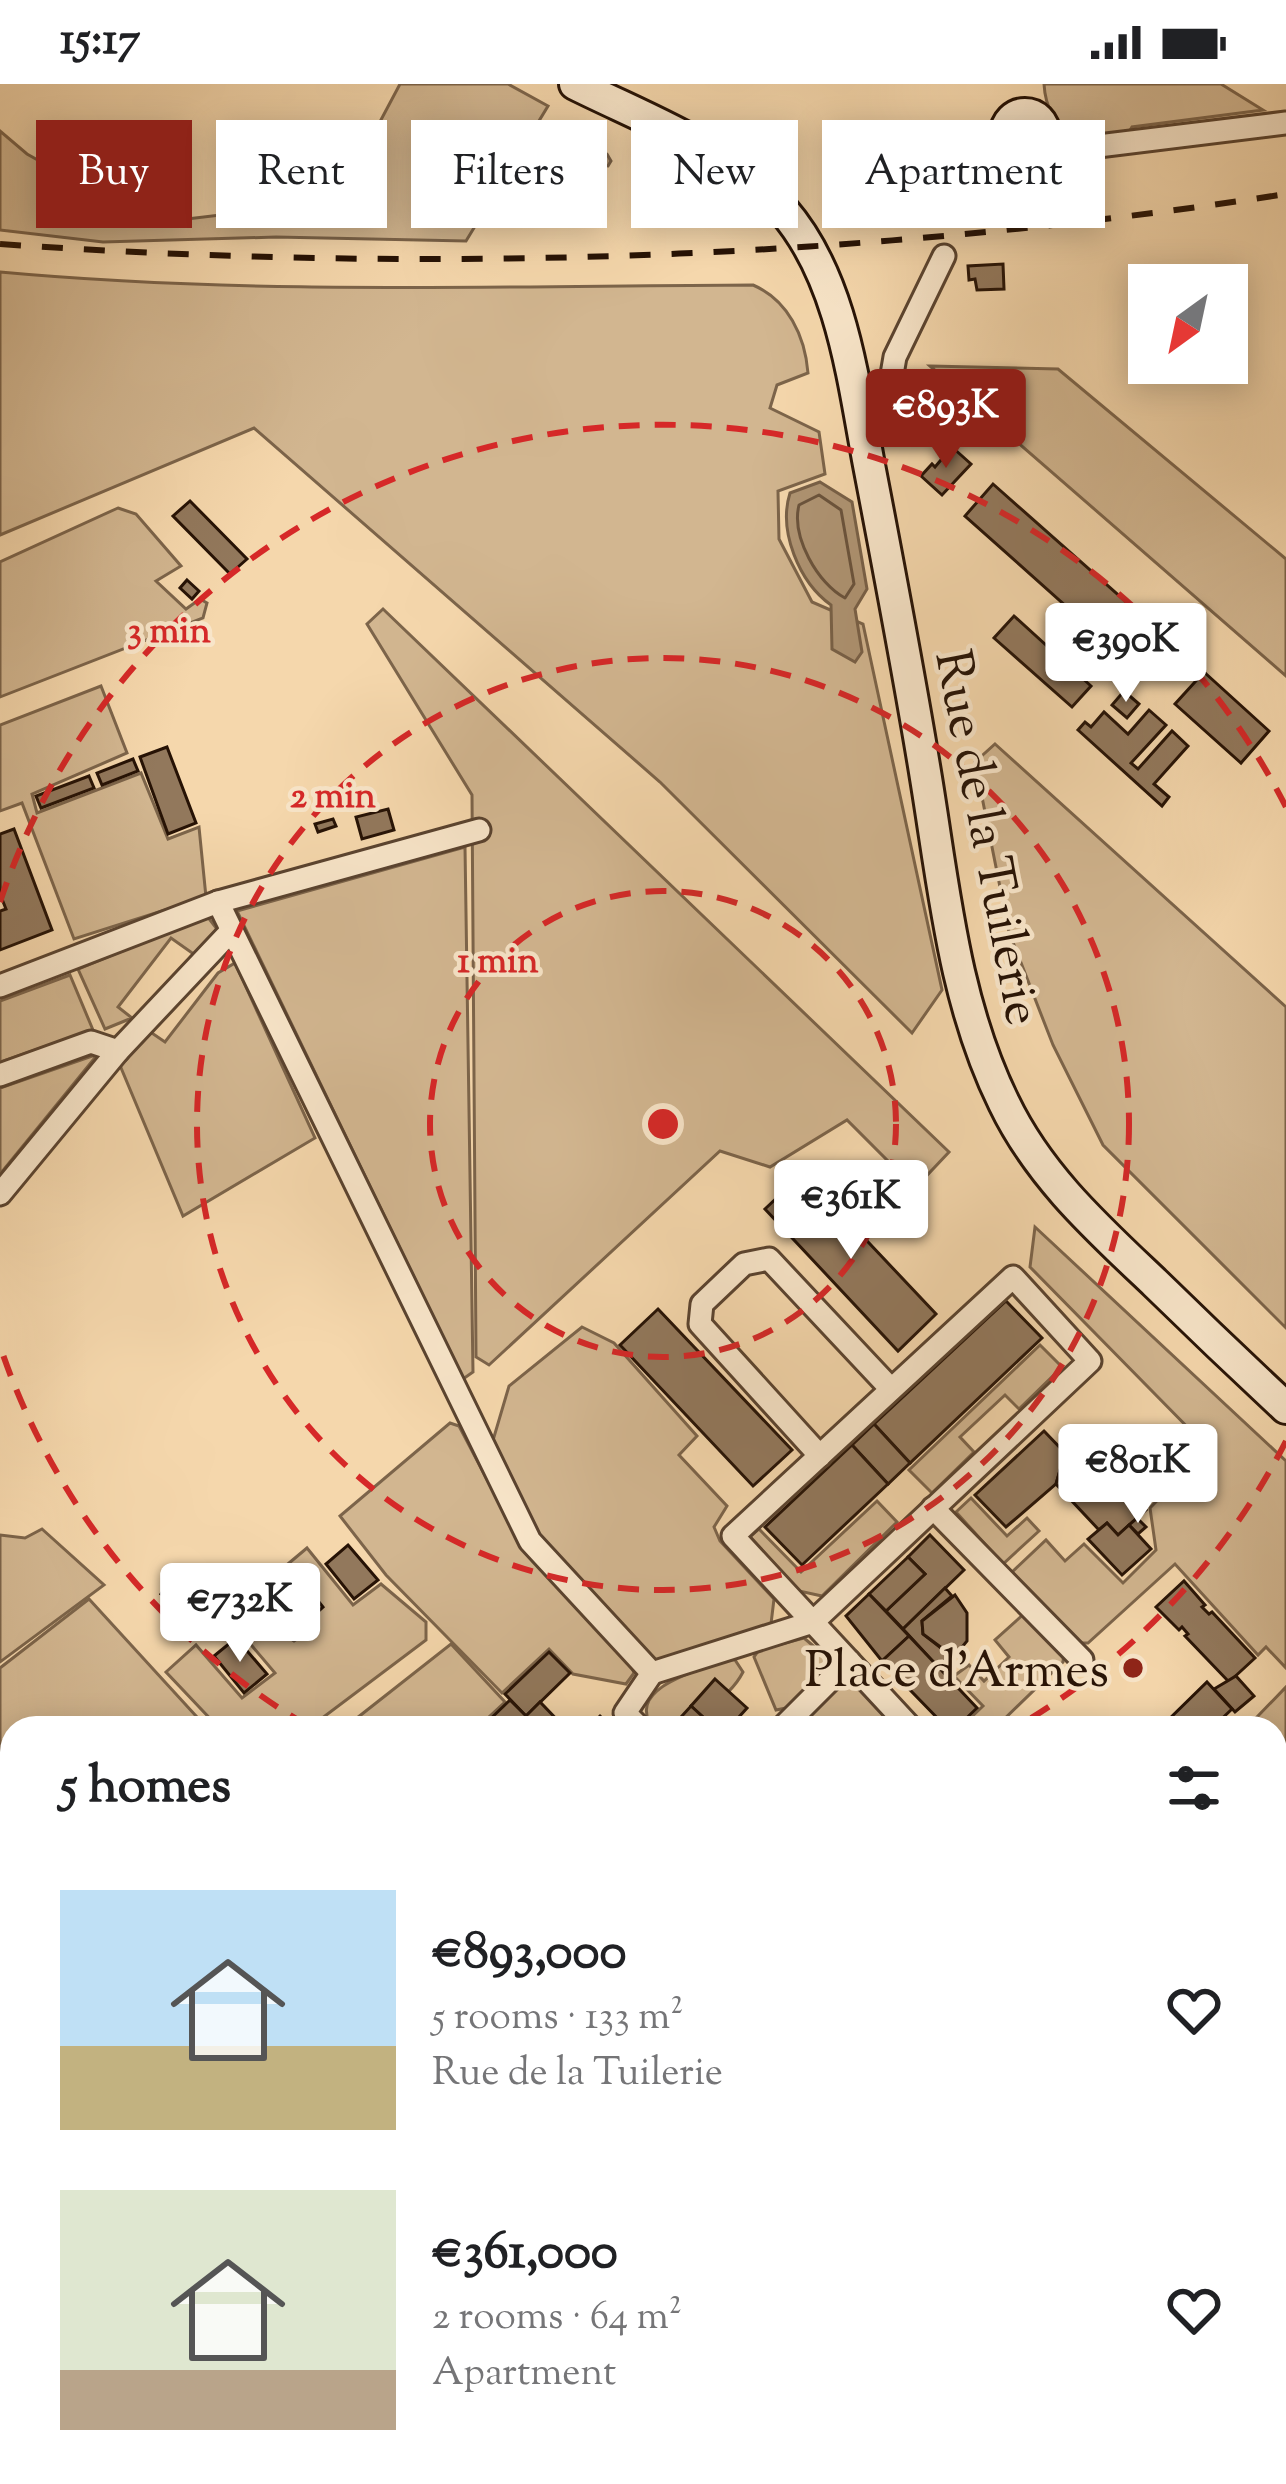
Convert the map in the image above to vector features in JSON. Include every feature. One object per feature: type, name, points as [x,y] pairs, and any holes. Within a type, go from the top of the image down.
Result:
[{"type":"street","name":"Rue de la Tuilerie","points":[[575,84],[724,160],[779,206],[820,267],[854,388],[957,964],[990,1071],[1035,1159],[1075,1206],[1286,1408]]},
{"type":"street","points":[[1105,145],[1286,123]]},
{"type":"street","points":[[890,386],[895,357],[944,256]]},
{"type":"street","points":[[854,388],[890,386],[924,420]]},
{"type":"street","points":[[0,986],[218,902],[479,830]]},
{"type":"street","points":[[218,902],[530,1541],[652,1673]]},
{"type":"street","points":[[0,1194],[118,1051],[232,930]]},
{"type":"street","points":[[0,1075],[91,1042],[118,1051]]},
{"type":"street","points":[[820,1456],[700,1324],[702,1304],[744,1264],[769,1259],[891,1389]]},
{"type":"street","points":[[628,1716],[625,1713],[652,1673],[813,1622],[1090,1361],[1012,1277],[734,1536],[813,1622],[900,1716]]},
{"type":"street","points":[[933,1508],[1082,1660]]},
{"type":"street","points":[[794,1716],[849,1661]]},
{"type":"shaded area","points":[[400,84],[508,84],[548,106],[539,120],[411,120],[411,228],[474,228],[466,241],[276,237],[103,242],[0,230],[0,131],[36,159],[36,228],[192,228],[192,218],[216,216],[216,228],[387,228],[387,120],[381,120]]},
{"type":"shaded area","points":[[1044,84],[1221,84],[1263,110],[1105,135],[1105,120],[1057,120]]},
{"type":"shaded area","points":[[0,272],[282,286],[753,285],[776,300],[799,333],[808,373],[777,385],[770,408],[819,432],[825,474],[778,491],[779,539],[812,602],[863,624],[942,990],[912,1033],[660,782],[254,428],[0,535]]},
{"type":"shaded area","points":[[930,366],[1058,369],[1286,559],[1286,676]]},
{"type":"shaded area","points":[[118,508],[136,514],[181,566],[156,581],[186,609],[200,599],[207,603],[203,618],[0,697],[0,562]]},
{"type":"shaded area","points":[[383,609],[949,1152],[915,1188],[847,1120],[770,1167],[720,1151],[489,1365],[476,1357],[472,795],[367,624]]},
{"type":"shaded area","points":[[101,686],[127,753],[32,794],[37,813],[141,773],[168,839],[199,827],[206,897],[74,939],[22,803],[0,811],[0,725]]},
{"type":"shaded area","points":[[995,744],[1286,1007],[1286,1328],[1103,1145],[1053,1045],[1009,932],[975,762]]},
{"type":"shaded area","points":[[465,847],[473,1372],[463,1379],[237,911]]},
{"type":"shaded area","points":[[207,916],[217,929],[195,955],[171,938],[118,1007],[132,1018],[105,1029],[78,969]]},
{"type":"shaded area","points":[[235,963],[315,1138],[183,1216],[119,1063],[146,1029],[165,1042],[218,973]]},
{"type":"shaded area","points":[[70,975],[93,1030],[0,1062],[0,1001]]},
{"type":"shaded area","points":[[98,1054],[0,1174],[0,1088]]},
{"type":"shaded area","points":[[1035,1227],[1286,1461],[1286,1668],[1266,1647],[1258,1655],[1175,1564],[1088,1643],[1077,1643],[1011,1573],[1046,1540],[1065,1561],[1084,1544],[1123,1583],[1156,1550],[1150,1508],[1208,1448],[1030,1267]]},
{"type":"shaded area","points":[[582,1327],[614,1343],[697,1436],[679,1455],[727,1506],[714,1527],[720,1541],[774,1599],[771,1624],[664,1664],[652,1659],[539,1535],[491,1447],[509,1386]]},
{"type":"shaded area","points":[[1040,1345],[1062,1367],[1019,1409],[1005,1395],[960,1437],[974,1452],[932,1493],[909,1470]]},
{"type":"shaded area","points":[[450,1423],[459,1426],[514,1531],[627,1655],[634,1673],[626,1684],[573,1674],[549,1649],[502,1693],[386,1575],[340,1516]]},
{"type":"shaded area","points":[[971,1498],[1007,1536],[1027,1518],[1039,1531],[1003,1564],[956,1512]]},
{"type":"shaded area","points":[[877,1501],[897,1522],[822,1596],[799,1591],[750,1537],[759,1529],[801,1572]]},
{"type":"shaded area","points":[[42,1529],[104,1585],[0,1662],[0,1535],[25,1538]]},
{"type":"shaded area","points":[[307,1548],[353,1605],[381,1584],[426,1622],[426,1640],[325,1716],[208,1716],[166,1672],[196,1645],[242,1698],[275,1673],[241,1633],[260,1619],[294,1641],[314,1628],[270,1579]]},
{"type":"shaded area","points":[[89,1599],[196,1716],[0,1716],[0,1668]]},
{"type":"shaded area","points":[[1026,1612],[1064,1651],[1063,1662],[1007,1716],[973,1716],[983,1706],[954,1676],[969,1665],[984,1681],[1009,1657],[995,1640]]},
{"type":"shaded area","points":[[804,1638],[825,1656],[824,1669],[786,1708],[776,1710],[754,1657],[759,1650]]},
{"type":"shaded area","points":[[451,1644],[505,1702],[490,1716],[360,1716]]},
{"type":"shaded area","points":[[728,1659],[735,1660],[743,1672],[727,1693],[694,1716],[648,1716],[648,1702],[657,1691]]},
{"type":"shaded area","points":[[849,1674],[889,1716],[807,1716]]},
{"type":"shaded area","points":[[1286,1687],[1286,1716],[1258,1716]]},
{"type":"water","points":[[820,482],[852,502],[867,589],[855,609],[862,652],[855,662],[832,649],[831,605],[809,583],[789,539],[790,493]]},
{"type":"building","points":[[1003,264],[1004,289],[977,290],[975,279],[969,280],[968,266]]},
{"type":"building","points":[[939,399],[954,409],[946,421],[931,412]]},
{"type":"building","points":[[952,447],[971,464],[942,495],[921,476]]},
{"type":"building","points":[[993,484],[1151,624],[1123,657],[965,516]]},
{"type":"building","points":[[190,501],[247,559],[230,574],[173,516]]},
{"type":"building","points":[[187,580],[199,591],[192,599],[180,588]]},
{"type":"building","points":[[1014,616],[1091,686],[1072,707],[994,638]]},
{"type":"building","points":[[1204,672],[1269,731],[1241,763],[1175,704]]},
{"type":"building","points":[[1124,691],[1139,704],[1127,718],[1112,705]]},
{"type":"building","points":[[1149,710],[1166,725],[1131,763],[1138,769],[1172,731],[1188,746],[1154,784],[1169,797],[1162,806],[1078,730],[1085,722],[1091,727],[1104,712],[1128,734]]},
{"type":"building","points":[[167,747],[196,823],[168,834],[140,757]]},
{"type":"building","points":[[133,759],[138,771],[102,785],[97,773]]},
{"type":"building","points":[[89,776],[94,788],[41,808],[36,796]]},
{"type":"building","points":[[351,788],[354,799],[328,805],[326,793]]},
{"type":"building","points":[[388,809],[394,830],[362,839],[356,817]]},
{"type":"building","points":[[333,819],[336,826],[318,832],[315,824]]},
{"type":"building","points":[[14,829],[52,930],[0,950],[0,911],[6,909],[0,894],[0,834]]},
{"type":"building","points":[[803,1173],[936,1314],[898,1351],[765,1209]]},
{"type":"building","points":[[1006,1301],[1042,1338],[910,1463],[874,1424]]},
{"type":"building","points":[[658,1309],[792,1450],[753,1486],[620,1345]]},
{"type":"building","points":[[874,1424],[910,1463],[888,1484],[852,1445]]},
{"type":"building","points":[[1044,1431],[1065,1453],[1056,1484],[1006,1527],[975,1495]]},
{"type":"building","points":[[1080,1439],[1146,1510],[1118,1535],[1107,1523],[1099,1530],[1056,1484],[1065,1453]]},
{"type":"building","points":[[852,1445],[888,1484],[802,1565],[765,1527]]},
{"type":"building","points":[[1137,1518],[1146,1527],[1138,1534],[1129,1525]]},
{"type":"building","points":[[1107,1523],[1118,1535],[1129,1525],[1151,1549],[1122,1575],[1088,1539]]},
{"type":"building","points":[[930,1535],[964,1570],[903,1629],[886,1611],[925,1574],[908,1557]]},
{"type":"building","points":[[348,1545],[378,1580],[354,1599],[326,1564]]},
{"type":"building","points":[[908,1557],[925,1574],[886,1611],[869,1594]]},
{"type":"building","points":[[172,1576],[193,1589],[182,1606],[161,1594]]},
{"type":"building","points":[[1184,1581],[1205,1605],[1202,1607],[1255,1658],[1229,1682],[1182,1627],[1179,1630],[1156,1607]]},
{"type":"building","points":[[304,1583],[323,1607],[312,1617],[292,1593]]},
{"type":"building","points":[[945,1588],[952,1596],[922,1621],[923,1634],[950,1655],[938,1667],[903,1629]]},
{"type":"building","points":[[869,1594],[909,1636],[882,1661],[846,1616]]},
{"type":"building","points":[[955,1595],[967,1613],[967,1641],[954,1657],[923,1634],[922,1621]]},
{"type":"building","points":[[909,1636],[977,1708],[969,1716],[935,1716],[882,1661]]},
{"type":"building","points":[[236,1638],[267,1674],[244,1693],[214,1656]]},
{"type":"building","points":[[549,1652],[570,1673],[526,1716],[505,1694]]},
{"type":"building","points":[[1236,1676],[1254,1696],[1235,1712],[1214,1689]]},
{"type":"building","points":[[715,1679],[747,1708],[740,1716],[702,1716],[691,1706]]},
{"type":"building","points":[[1207,1682],[1232,1709],[1225,1716],[1172,1716]]},
{"type":"building","points":[[510,1700],[526,1716],[493,1716]]},
{"type":"building","points":[[540,1702],[553,1716],[526,1716]]},
{"type":"building","points":[[691,1706],[702,1716],[682,1716]]},
{"type":"railway","points":[[0,244],[322,258],[644,255],[966,234],[1286,194]]},
{"type":"place","name":"Place d'Armes","points":[[1133,1668]]}]
